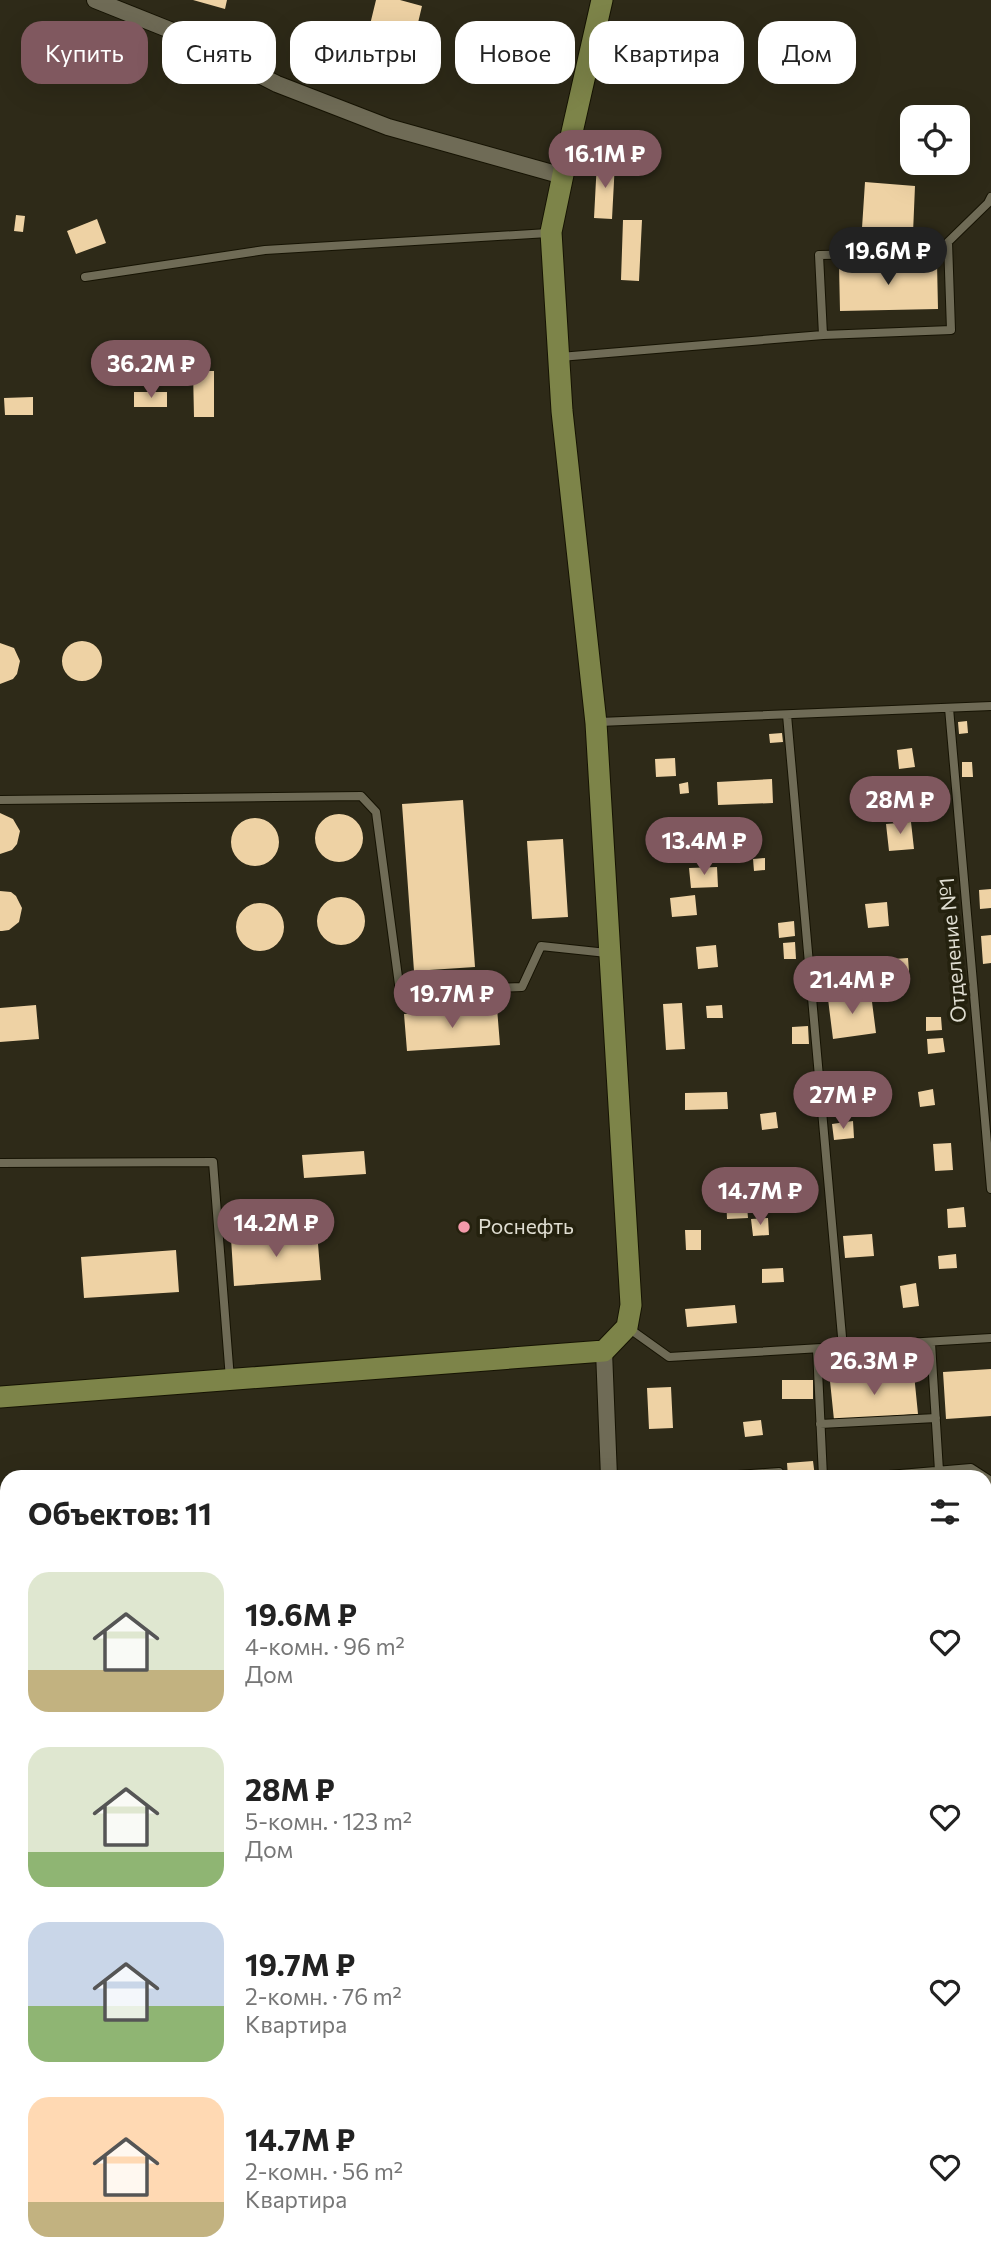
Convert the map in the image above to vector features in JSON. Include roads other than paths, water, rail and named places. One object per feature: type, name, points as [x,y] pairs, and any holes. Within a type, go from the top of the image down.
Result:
[{"type":"main road","points":[[0,1397],[604,1351],[627,1327],[631,1305],[596,723],[562,411],[551,232],[603,0]]},
{"type":"street","points":[[95,0],[170,30],[277,84],[388,127],[563,176]]},
{"type":"street","points":[[604,1351],[609,1470]]},
{"type":"lane","points":[[559,357],[823,335],[951,330],[948,242],[991,197]]},
{"type":"lane","points":[[85,277],[265,250],[551,232]]},
{"type":"lane","points":[[823,335],[819,255],[948,253]]},
{"type":"lane","points":[[596,723],[991,706]]},
{"type":"lane","name":"Отделение №1","points":[[949,708],[991,1189]]},
{"type":"lane","points":[[787,715],[843,1348]]},
{"type":"lane","points":[[0,800],[361,796],[376,813],[400,992],[522,987],[541,946],[610,954]]},
{"type":"lane","points":[[0,1163],[213,1162],[230,1381]]},
{"type":"lane","points":[[627,1327],[669,1357],[991,1338]]},
{"type":"lane","points":[[931,1343],[939,1470]]},
{"type":"lane","points":[[817,1349],[823,1470]]},
{"type":"lane","points":[[820,1424],[936,1418]]},
{"type":"place","name":"Роснефть","points":[[464,1227]]}]
